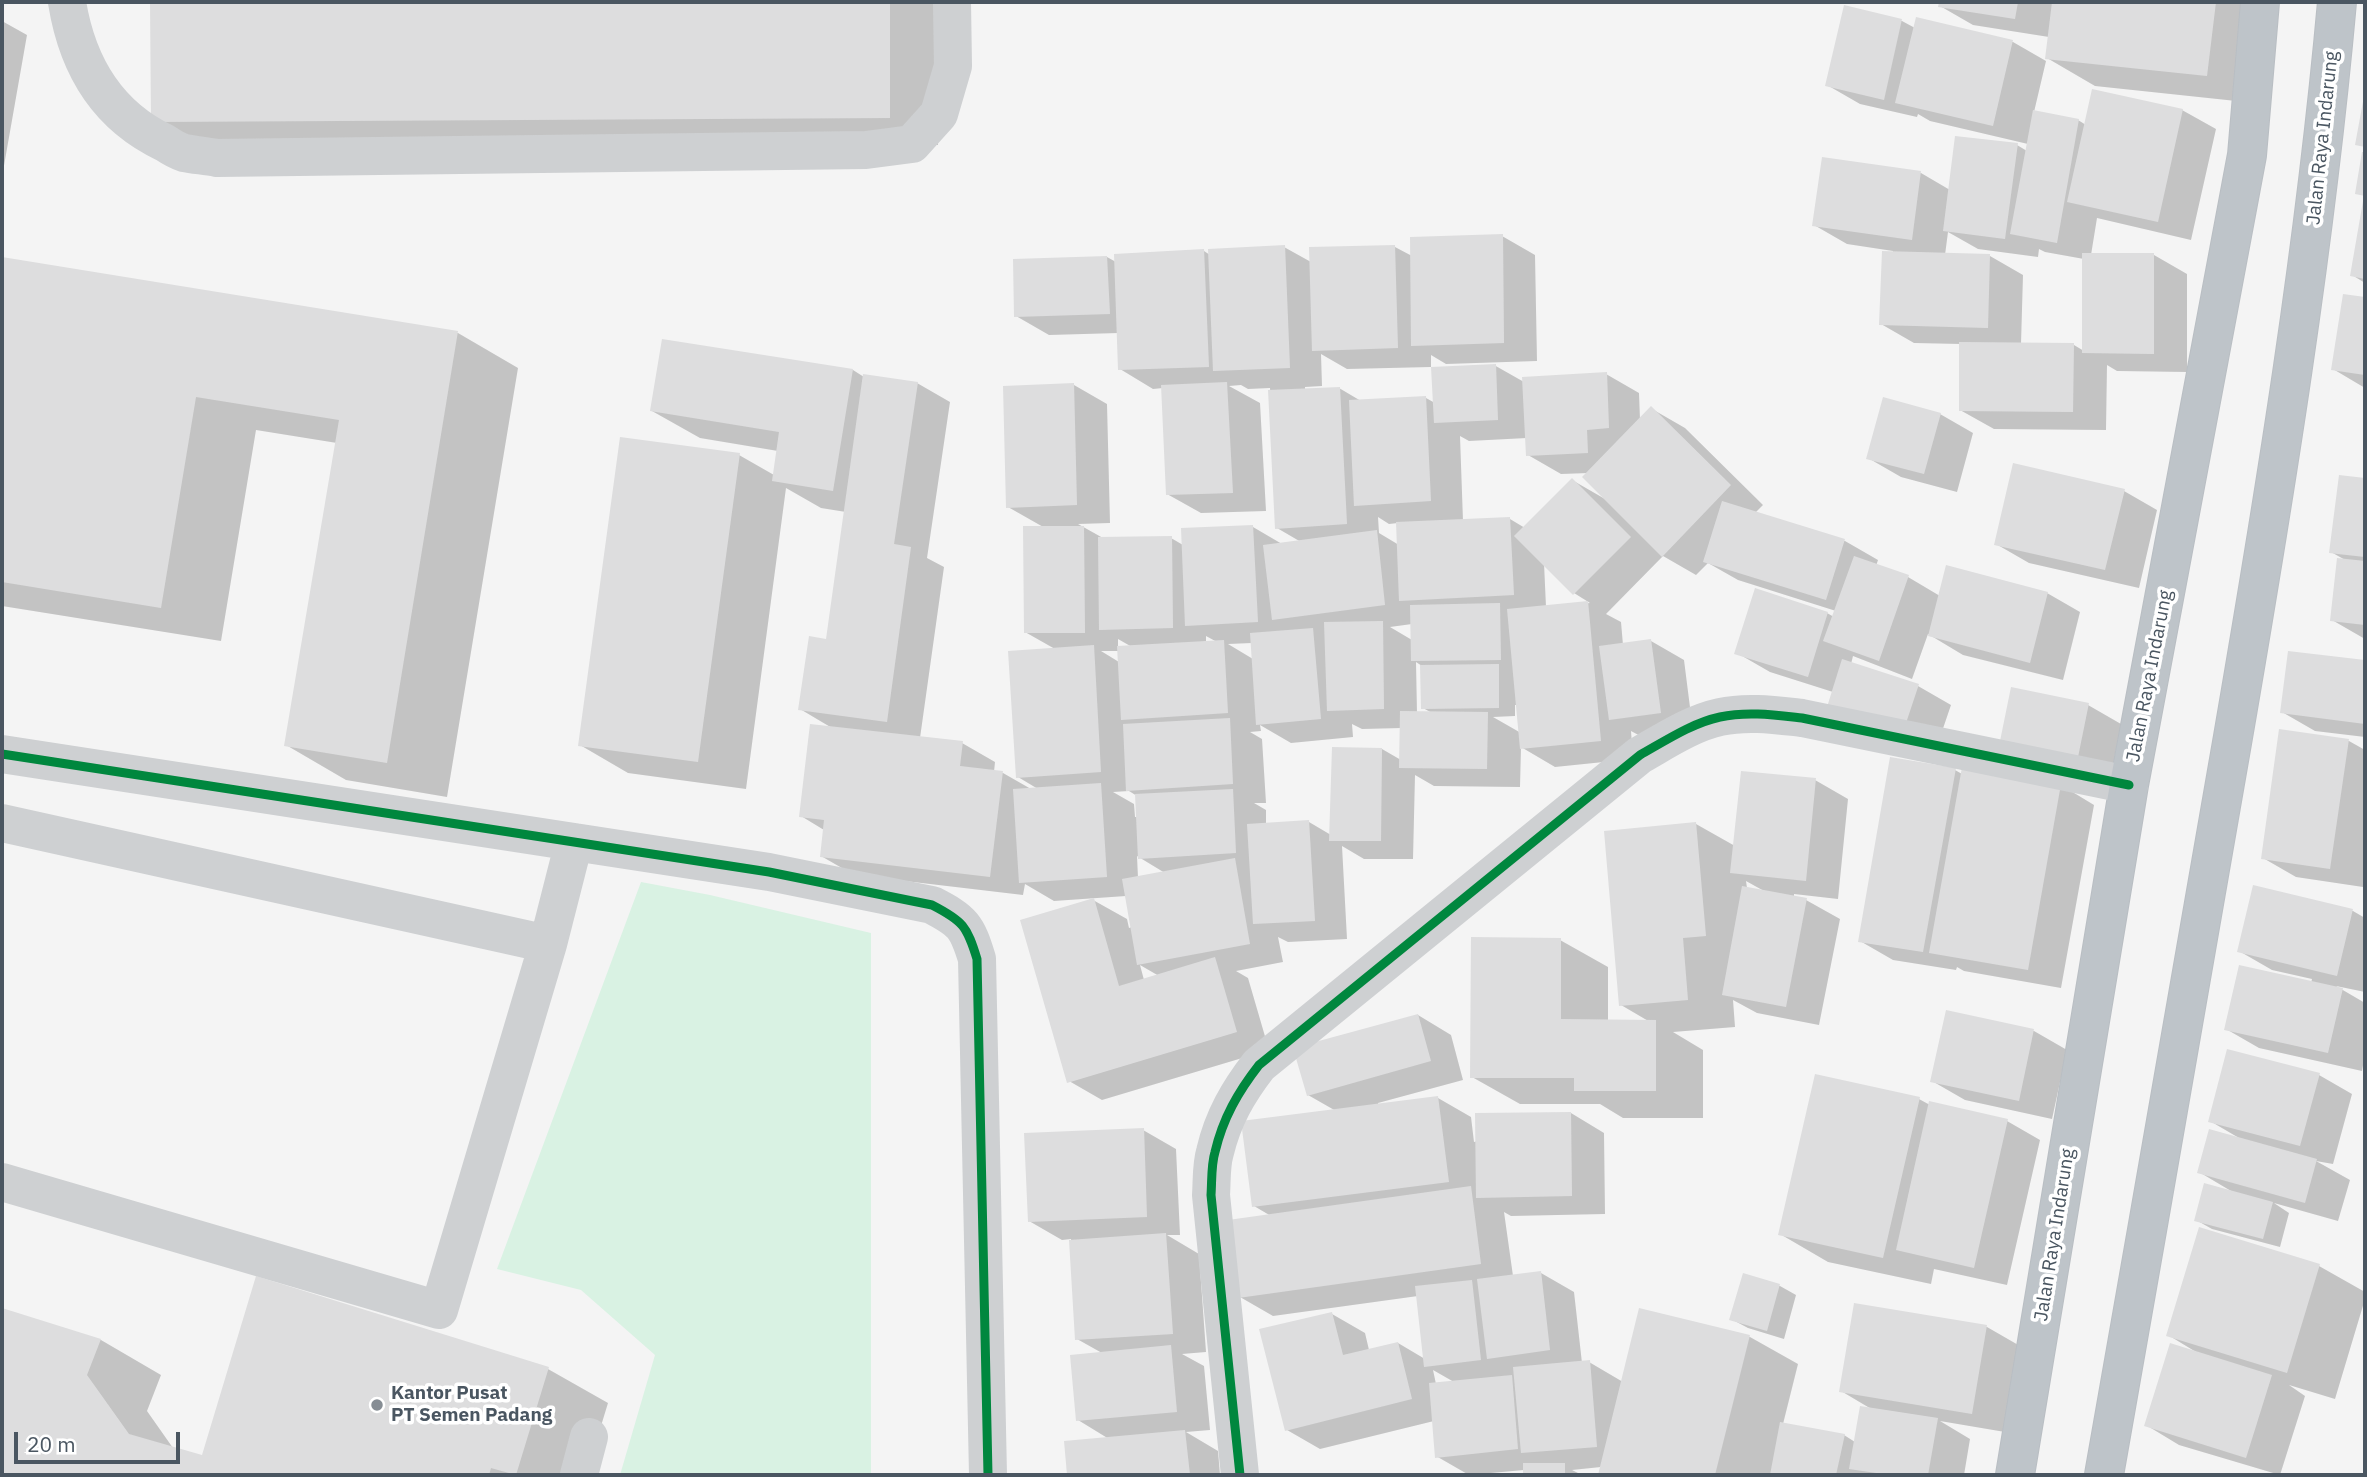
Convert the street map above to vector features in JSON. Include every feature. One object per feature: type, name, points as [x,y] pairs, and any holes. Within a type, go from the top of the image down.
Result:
[{"type":"highway","name":"Jalan Raya Indarung","points":[[2015,1475],[2129,785],[2247,155],[2260,2]]},
{"type":"highway","name":"Jalan Raya Indarung","points":[[2104,1475],[2220,814],[2297,347],[2326,130],[2337,2]]},
{"type":"street","points":[[67,2],[72,31],[90,75],[117,112],[149,136],[183,152],[217,158],[866,150],[912,144],[939,114],[953,66],[952,2]]},
{"type":"street","points":[[1240,1475],[1211,1195],[1214,1154],[1224,1122],[1239,1090],[1259,1065],[1640,755],[1683,731],[1719,717],[1764,713],[1816,721],[2129,785]]},
{"type":"street","points":[[2,754],[769,872],[932,905],[953,916],[969,932],[977,959],[988,1475]]},
{"type":"street","points":[[2,823],[548,944]]},
{"type":"street","points":[[2,1182],[439,1310],[548,944],[574,842]]},
{"type":"street","points":[[579,1475],[589,1437]]},
{"type":"green space","points":[[641,882],[710,895],[871,933],[871,1475],[620,1475],[655,1355],[581,1290],[497,1269]]},
{"type":"building","points":[[150,2],[890,2],[890,118],[151,122]]},
{"type":"building","points":[[1939,2],[2018,2],[2015,19],[1938,7]]},
{"type":"building","points":[[2052,2],[2216,2],[2207,76],[2045,59]]},
{"type":"building","points":[[1844,5],[1902,19],[1884,100],[1825,86]]},
{"type":"building","points":[[1916,17],[2013,40],[1993,126],[1895,103]]},
{"type":"building","points":[[2092,89],[2183,109],[2158,222],[2067,202]]},
{"type":"building","points":[[2365,96],[2365,147],[2355,145]]},
{"type":"building","points":[[2033,110],[2079,119],[2057,243],[2010,234]]},
{"type":"building","points":[[1955,136],[2018,143],[2005,239],[1943,231]]},
{"type":"building","points":[[2362,152],[2365,152],[2365,196],[2355,194]]},
{"type":"building","points":[[1822,157],[1921,171],[1912,240],[1812,226]]},
{"type":"building","points":[[2365,201],[2365,279],[2350,276]]},
{"type":"building","points":[[1503,234],[1504,343],[1411,346],[1410,237]]},
{"type":"building","points":[[1285,245],[1290,368],[1213,371],[1208,249]]},
{"type":"building","points":[[1395,245],[1398,348],[1312,351],[1309,247]]},
{"type":"building","points":[[1204,249],[1209,367],[1118,370],[1114,254]]},
{"type":"building","points":[[1882,251],[1990,254],[1988,328],[1879,325]]},
{"type":"building","points":[[2082,253],[2154,253],[2154,354],[2082,353]]},
{"type":"building","points":[[1107,256],[1110,314],[1014,317],[1013,259]]},
{"type":"building","points":[[2,257],[458,331],[387,763],[284,746],[339,420],[196,397],[161,608],[2,582]]},
{"type":"building","points":[[2343,294],[2365,297],[2365,375],[2331,370]]},
{"type":"building","points":[[662,339],[853,369],[833,491],[772,481],[779,432],[650,411]]},
{"type":"building","points":[[1959,342],[2074,343],[2073,412],[1959,411]]},
{"type":"building","points":[[1496,364],[1498,420],[1434,423],[1431,367]]},
{"type":"building","points":[[1607,372],[1609,428],[1587,430],[1588,453],[1526,456],[1522,377]]},
{"type":"building","points":[[863,374],[918,382],[894,544],[911,547],[887,722],[798,710],[809,636],[826,639]]},
{"type":"building","points":[[1227,382],[1233,493],[1166,495],[1161,385]]},
{"type":"building","points":[[1074,383],[1077,505],[1006,508],[1003,386]]},
{"type":"building","points":[[1340,387],[1347,524],[1275,529],[1268,390]]},
{"type":"building","points":[[1426,396],[1431,501],[1354,506],[1349,400]]},
{"type":"building","points":[[1883,397],[1941,413],[1924,474],[1866,459]]},
{"type":"building","points":[[1651,406],[1731,485],[1662,557],[1582,477]]},
{"type":"building","points":[[620,437],[740,453],[698,762],[578,746]]},
{"type":"building","points":[[2013,463],[2125,489],[2105,570],[1994,545]]},
{"type":"building","points":[[2339,475],[2365,478],[2365,557],[2329,553]]},
{"type":"building","points":[[1572,478],[1631,537],[1573,595],[1514,536]]},
{"type":"building","points":[[1722,501],[1845,539],[1826,600],[1703,562]]},
{"type":"building","points":[[1510,517],[1514,595],[1399,601],[1396,522]]},
{"type":"building","points":[[1253,525],[1258,622],[1185,626],[1181,528]]},
{"type":"building","points":[[1023,526],[1084,526],[1085,633],[1024,633]]},
{"type":"building","points":[[1377,530],[1385,605],[1272,620],[1263,545]]},
{"type":"building","points":[[1172,536],[1173,628],[1099,630],[1098,537]]},
{"type":"building","points":[[1854,556],[1909,575],[1879,661],[1823,641]]},
{"type":"building","points":[[2337,558],[2365,561],[2365,625],[2330,621]]},
{"type":"building","points":[[1946,565],[2048,592],[2030,663],[1928,636]]},
{"type":"building","points":[[1755,588],[1828,612],[1808,677],[1734,654]]},
{"type":"building","points":[[1588,601],[1601,741],[1520,749],[1507,609]]},
{"type":"building","points":[[1500,603],[1501,660],[1411,661],[1410,605]]},
{"type":"building","points":[[1383,621],[1384,709],[1327,711],[1324,622]]},
{"type":"building","points":[[1313,628],[1321,719],[1256,725],[1250,633]]},
{"type":"building","points":[[1651,639],[1661,713],[1609,720],[1599,646]]},
{"type":"building","points":[[1224,640],[1228,713],[1121,720],[1117,646]]},
{"type":"building","points":[[1094,645],[1101,772],[1016,778],[1008,651]]},
{"type":"building","points":[[2288,651],[2365,660],[2365,724],[2280,713]]},
{"type":"building","points":[[1842,659],[1919,684],[1903,732],[1827,707]]},
{"type":"building","points":[[1499,664],[1499,708],[1421,709],[1420,665]]},
{"type":"building","points":[[2011,687],[2089,703],[2077,762],[1999,746]]},
{"type":"building","points":[[1400,711],[1488,712],[1487,769],[1399,768]]},
{"type":"building","points":[[1230,718],[1233,784],[1126,791],[1123,724]]},
{"type":"building","points":[[810,724],[963,741],[960,766],[1003,771],[990,877],[820,857],[824,820],[799,817]]},
{"type":"building","points":[[2279,729],[2349,739],[2330,869],[2261,859]]},
{"type":"building","points":[[1332,747],[1382,748],[1381,841],[1329,841]]},
{"type":"building","points":[[1890,757],[1956,768],[1923,952],[1858,942]]},
{"type":"building","points":[[1962,767],[2061,784],[2028,970],[1929,953]]},
{"type":"building","points":[[1741,771],[1816,778],[1806,881],[1730,873]]},
{"type":"building","points":[[1101,783],[1107,877],[1019,883],[1013,789]]},
{"type":"building","points":[[1233,789],[1236,853],[1138,859],[1135,794]]},
{"type":"building","points":[[1309,820],[1315,921],[1253,924],[1247,824]]},
{"type":"building","points":[[1696,822],[1706,936],[1683,938],[1688,1000],[1619,1006],[1604,831]]},
{"type":"building","points":[[1235,858],[1250,944],[1137,965],[1122,879]]},
{"type":"building","points":[[2253,885],[2353,909],[2337,976],[2237,952]]},
{"type":"building","points":[[1742,886],[1807,898],[1786,1007],[1722,995]]},
{"type":"building","points":[[1094,898],[1119,986],[1215,957],[1237,1032],[1067,1083],[1020,920]]},
{"type":"building","points":[[1471,937],[1561,938],[1561,1019],[1656,1020],[1656,1091],[1574,1091],[1574,1078],[1470,1078]]},
{"type":"building","points":[[2239,965],[2343,988],[2328,1053],[2224,1030]]},
{"type":"building","points":[[1946,1010],[2034,1029],[2019,1101],[1930,1082]]},
{"type":"building","points":[[1418,1014],[1431,1061],[1307,1096],[1293,1048]]},
{"type":"building","points":[[2227,1049],[2320,1073],[2300,1146],[2208,1122]]},
{"type":"building","points":[[1815,1074],[1920,1097],[1883,1258],[1778,1235]]},
{"type":"building","points":[[1438,1096],[1449,1182],[1252,1207],[1241,1121]]},
{"type":"building","points":[[1929,1101],[2008,1119],[1974,1268],[1896,1250]]},
{"type":"building","points":[[1571,1112],[1572,1196],[1476,1198],[1475,1113]]},
{"type":"building","points":[[1144,1128],[1147,1217],[1028,1222],[1024,1133]]},
{"type":"building","points":[[2209,1129],[2317,1159],[2305,1203],[2197,1173]]},
{"type":"building","points":[[2204,1183],[2273,1202],[2263,1239],[2194,1221]]},
{"type":"building","points":[[1471,1186],[1481,1264],[1238,1298],[1228,1220]]},
{"type":"building","points":[[2199,1227],[2320,1264],[2287,1373],[2166,1336]]},
{"type":"building","points":[[1166,1233],[1173,1334],[1075,1340],[1069,1240]]},
{"type":"building","points":[[1541,1271],[1550,1350],[1487,1359],[1477,1279]]},
{"type":"building","points":[[1743,1273],[1780,1284],[1767,1331],[1729,1320]]},
{"type":"building","name":"Kantor Pusat PT Semen Padang","points":[[256,1276],[549,1367],[516,1475],[491,1468],[489,1475],[2,1475],[2,1308],[101,1339],[87,1375],[129,1434],[202,1455]]},
{"type":"building","points":[[1472,1280],[1481,1360],[1424,1367],[1415,1286]]},
{"type":"building","points":[[1854,1303],[1987,1325],[1972,1414],[1839,1392]]},
{"type":"building","points":[[1639,1308],[1750,1335],[1715,1475],[1598,1475]]},
{"type":"building","points":[[1332,1312],[1343,1355],[1398,1342],[1412,1399],[1285,1431],[1259,1329]]},
{"type":"building","points":[[2170,1343],[2272,1375],[2246,1458],[2144,1426]]},
{"type":"building","points":[[1171,1345],[1177,1412],[1076,1421],[1070,1355]]},
{"type":"building","points":[[1590,1360],[1597,1447],[1521,1453],[1513,1367]]},
{"type":"building","points":[[1512,1375],[1518,1449],[1435,1458],[1429,1383]]},
{"type":"building","points":[[1860,1406],[1938,1418],[1928,1475],[1890,1475],[1849,1469]]},
{"type":"building","points":[[1780,1422],[1845,1434],[1836,1475],[1770,1475]]},
{"type":"building","points":[[1185,1430],[1190,1475],[1067,1475],[1064,1441]]},
{"type":"building","points":[[1523,1463],[1565,1463],[1565,1475],[1523,1475]]},
{"type":"cycle path","points":[[1240,1475],[1211,1195],[1214,1157],[1222,1128],[1232,1106],[1259,1065],[1640,755],[1679,733],[1710,720],[1730,715],[1761,714],[1802,718],[2129,785]]},
{"type":"cycle path","points":[[2,754],[769,872],[932,905],[957,920],[967,932],[977,959],[988,1475]]},
{"type":"place","name":"Kantor Pusat PT Semen Padang","points":[[377,1405]]}]
